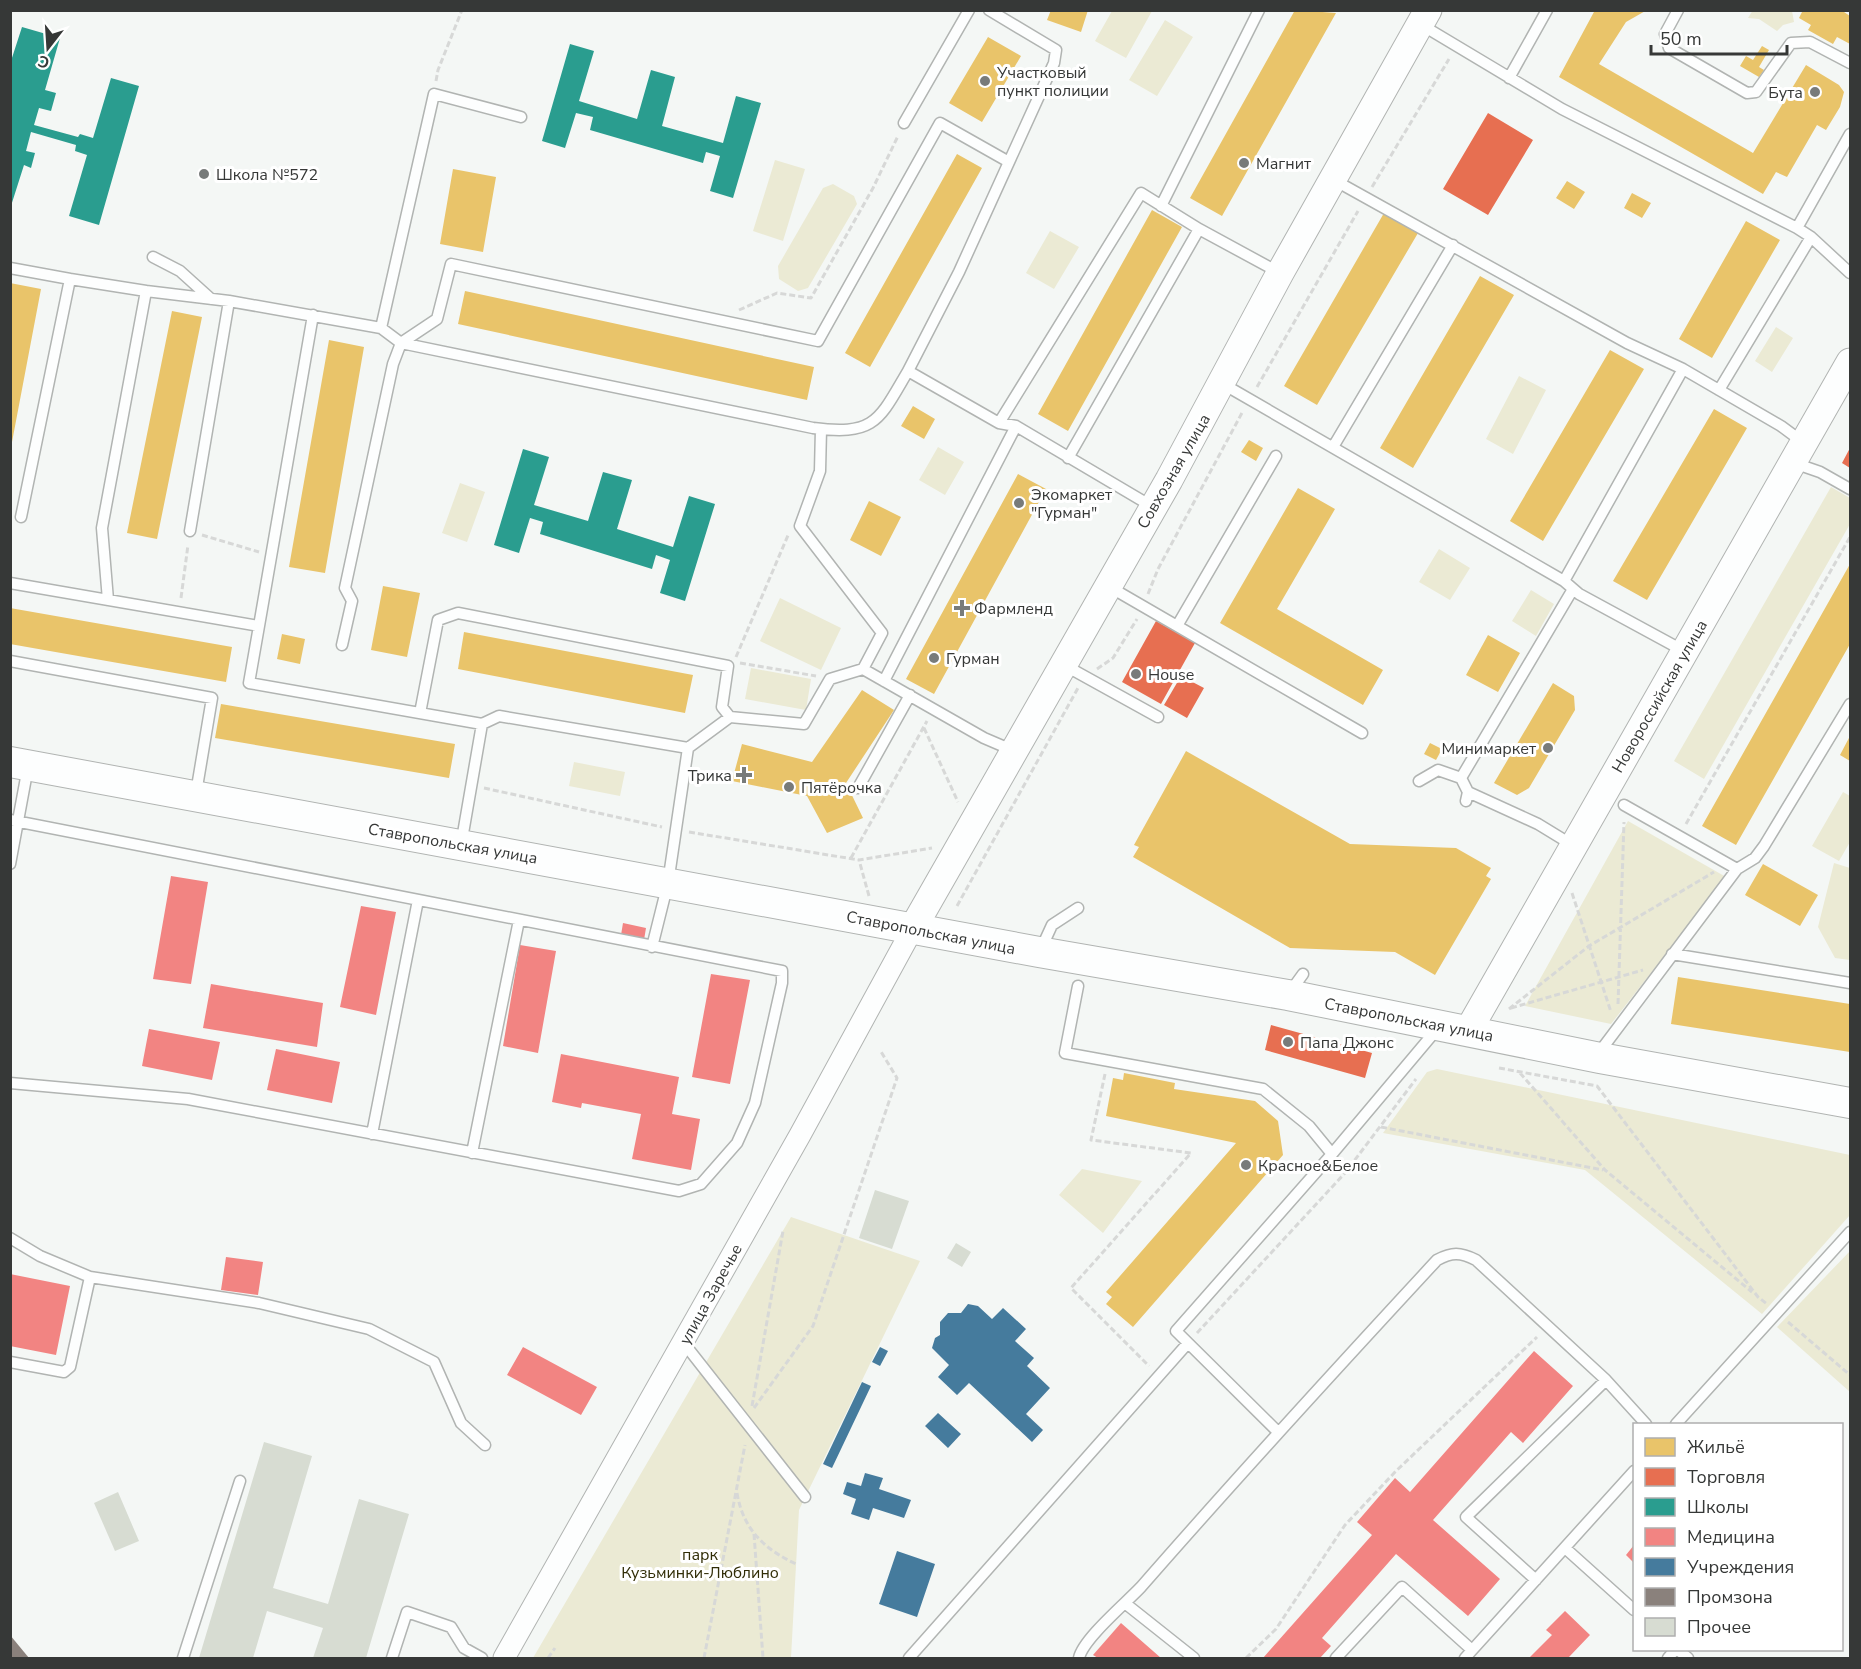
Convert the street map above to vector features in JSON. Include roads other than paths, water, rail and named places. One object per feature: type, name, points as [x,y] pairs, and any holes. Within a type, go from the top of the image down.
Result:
[{"type":"main road","name":"Ставропольская улица","points":[[19,764],[1039,952],[1295,984],[1454,1028],[1596,1057],[1851,1103]]},
{"type":"street","name":"Совхозная улица","points":[[913,927],[1012,750],[1074,670],[1108,586],[1222,384],[1280,273],[1422,15]]},
{"type":"street","name":"Новороссийская улица","points":[[1454,1028],[1574,846],[1851,362]]},
{"type":"street","name":"улица Заречье","points":[[504,1659],[800,1136],[913,927]]},
{"type":"lane","points":[[904,123],[969,10]]},
{"type":"lane","points":[[10,268],[146,291],[229,301],[313,315],[381,328],[401,343],[821,429],[840,431],[861,427],[880,418],[908,371],[959,272],[1054,63],[1056,50],[990,10]]},
{"type":"lane","points":[[1161,206],[1259,10]]},
{"type":"lane","points":[[1509,78],[1547,10]]},
{"type":"lane","points":[[1678,10],[1665,34],[1669,48],[1747,93],[1756,92],[1785,47],[1791,43],[1810,42],[1851,63]]},
{"type":"lane","points":[[1422,15],[1455,45],[1562,109],[1797,228],[1811,237],[1851,273]]},
{"type":"lane","points":[[381,328],[434,94],[521,117]]},
{"type":"lane","points":[[342,645],[352,601],[345,588],[393,364],[401,343],[437,319],[451,264],[818,341],[940,123],[1009,162]]},
{"type":"lane","points":[[1797,228],[1851,134]]},
{"type":"lane","points":[[1333,180],[1627,343],[1683,369],[1781,426],[1799,453],[1820,472],[1851,489]]},
{"type":"lane","points":[[999,423],[1141,193],[1199,229],[1280,273]]},
{"type":"lane","points":[[1068,458],[1199,229]]},
{"type":"lane","points":[[1719,390],[1811,237]]},
{"type":"lane","points":[[1334,447],[1453,245]]},
{"type":"lane","points":[[153,257],[180,271],[211,299]]},
{"type":"lane","points":[[21,517],[70,279]]},
{"type":"lane","points":[[108,600],[102,528],[146,291]]},
{"type":"lane","points":[[190,531],[229,301]]},
{"type":"lane","points":[[313,315],[249,683],[482,724],[499,716],[688,748]]},
{"type":"lane","points":[[1564,580],[1683,369]]},
{"type":"lane","points":[[908,371],[999,423],[1016,426],[1154,507]]},
{"type":"lane","points":[[1222,384],[1564,580],[1573,589],[1684,651]]},
{"type":"lane","points":[[884,681],[1016,426]]},
{"type":"lane","points":[[821,429],[820,471],[800,526],[882,633],[863,669]]},
{"type":"lane","points":[[1177,626],[1276,456]]},
{"type":"lane","points":[[10,583],[259,626]]},
{"type":"lane","points":[[1108,586],[1362,733]]},
{"type":"lane","points":[[1573,589],[1461,778],[1467,797],[1538,824],[1574,846]]},
{"type":"lane","points":[[420,713],[438,620],[458,614],[728,666],[722,707],[730,717]]},
{"type":"lane","points":[[10,661],[212,698],[195,796]]},
{"type":"lane","points":[[652,947],[668,883],[688,748],[730,717],[804,724],[830,678],[863,669],[984,738],[1012,750]]},
{"type":"lane","points":[[1074,670],[1158,717]]},
{"type":"lane","points":[[858,788],[910,695]]},
{"type":"lane","points":[[1596,1057],[1733,867],[1755,858],[1764,846],[1851,704]]},
{"type":"lane","points":[[461,845],[482,724]]},
{"type":"lane","points":[[10,864],[19,764]]},
{"type":"lane","points":[[1419,781],[1438,770],[1461,778]]},
{"type":"lane","points":[[1624,805],[1733,867]]},
{"type":"lane","points":[[10,1083],[188,1099],[679,1191],[701,1185],[737,1143],[755,1103],[782,983],[782,971],[14,820]]},
{"type":"lane","points":[[372,1134],[418,900]]},
{"type":"lane","points":[[1039,952],[1052,925],[1078,908]]},
{"type":"lane","points":[[472,1153],[519,920]]},
{"type":"lane","points":[[1672,954],[1851,983]]},
{"type":"lane","points":[[1078,986],[1065,1053],[1263,1089],[1309,1126],[1332,1154]]},
{"type":"lane","points":[[1278,1432],[1176,1331],[1332,1154],[1454,1028]]},
{"type":"lane","points":[[1678,1423],[1851,1232]]},
{"type":"lane","points":[[10,1238],[40,1256],[90,1277],[259,1303],[369,1329],[434,1362],[461,1423],[485,1445]]},
{"type":"lane","points":[[1080,1659],[1084,1646],[1125,1604],[1278,1432],[1437,1260],[1449,1254],[1457,1252],[1476,1260],[1606,1380],[1644,1423]]},
{"type":"lane","points":[[10,1362],[64,1372],[70,1366],[90,1277]]},
{"type":"lane","points":[[683,1342],[805,1497]]},
{"type":"lane","points":[[909,1659],[1188,1343]]},
{"type":"lane","points":[[1536,1580],[1466,1517],[1606,1380]]},
{"type":"lane","points":[[1336,1659],[1402,1587],[1468,1654],[1633,1473]]},
{"type":"lane","points":[[183,1659],[240,1480]]},
{"type":"lane","points":[[1565,1548],[1633,1608]]},
{"type":"lane","points":[[1125,1604],[1194,1659]]},
{"type":"lane","points":[[392,1659],[406,1612],[451,1628],[464,1648],[482,1659]]},
{"type":"place","name":"Участковый пункт полиции","points":[[985,81]]},
{"type":"place","name":"Бута","points":[[1815,92]]},
{"type":"place","name":"Магнит","points":[[1244,163]]},
{"type":"place","name":"Школа №572","points":[[204,174]]},
{"type":"place","name":"Экомаркет \"Гурман\"","points":[[1019,503]]},
{"type":"place","name":"Фармленд","points":[[962,608]]},
{"type":"place","name":"Гурман","points":[[934,658]]},
{"type":"place","name":"House","points":[[1136,674]]},
{"type":"place","name":"Минимаркет","points":[[1548,748]]},
{"type":"place","name":"Трика","points":[[744,775]]},
{"type":"place","name":"Пятёрочка","points":[[789,787]]},
{"type":"place","name":"Папа Джонс","points":[[1288,1042]]},
{"type":"place","name":"Красное&Белое","points":[[1246,1165]]},
{"type":"park label","name":"парк Кузьминки-Люблино","points":[[700,1563]]}]
